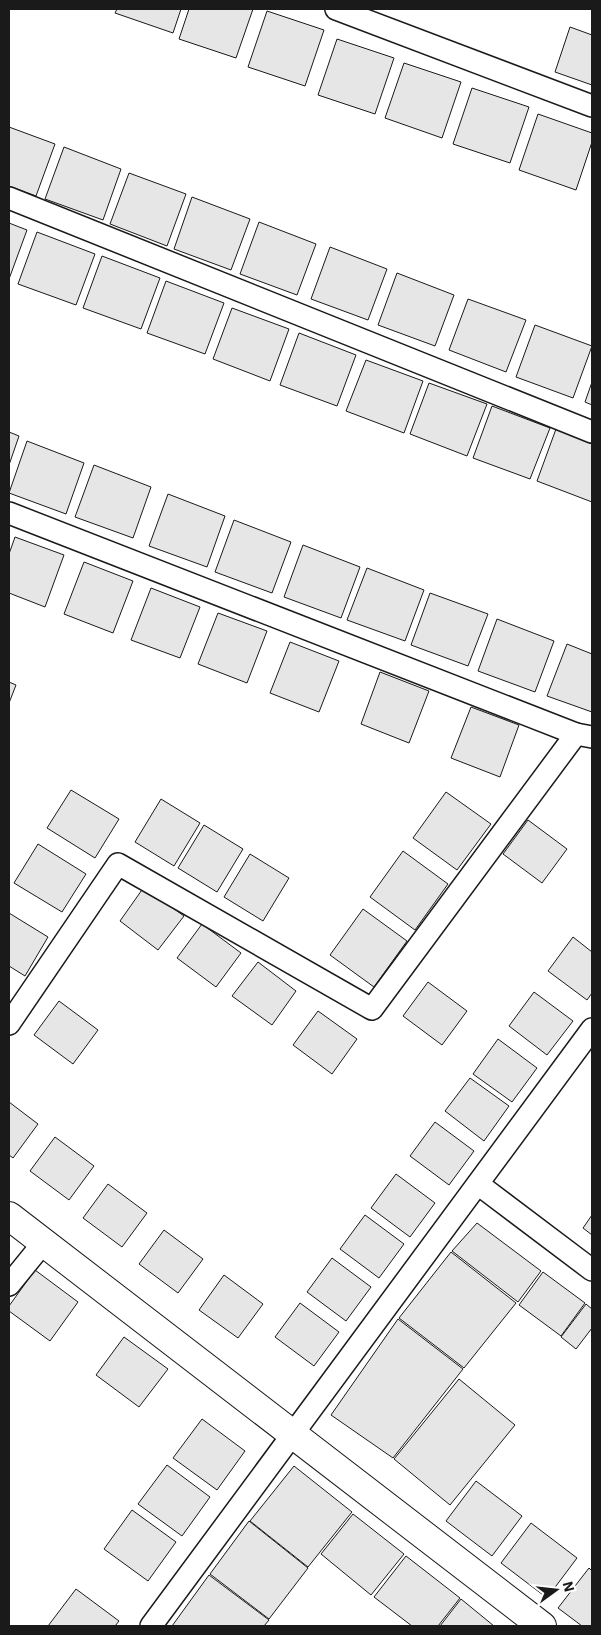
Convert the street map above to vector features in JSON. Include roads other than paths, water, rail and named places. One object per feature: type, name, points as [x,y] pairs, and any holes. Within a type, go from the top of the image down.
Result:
[{"type":"main road","points":[[9,1216],[542,1626]]},
{"type":"street","points":[[336,9],[592,106]]},
{"type":"street","points":[[9,198],[592,432]]},
{"type":"street","points":[[9,513],[584,736],[372,1009],[118,864],[9,1024]]},
{"type":"street","points":[[151,1626],[294,1435],[592,1029]]},
{"type":"street","points":[[478,1184],[592,1270]]},
{"type":"street","points":[[9,1285],[44,1242]]}]
